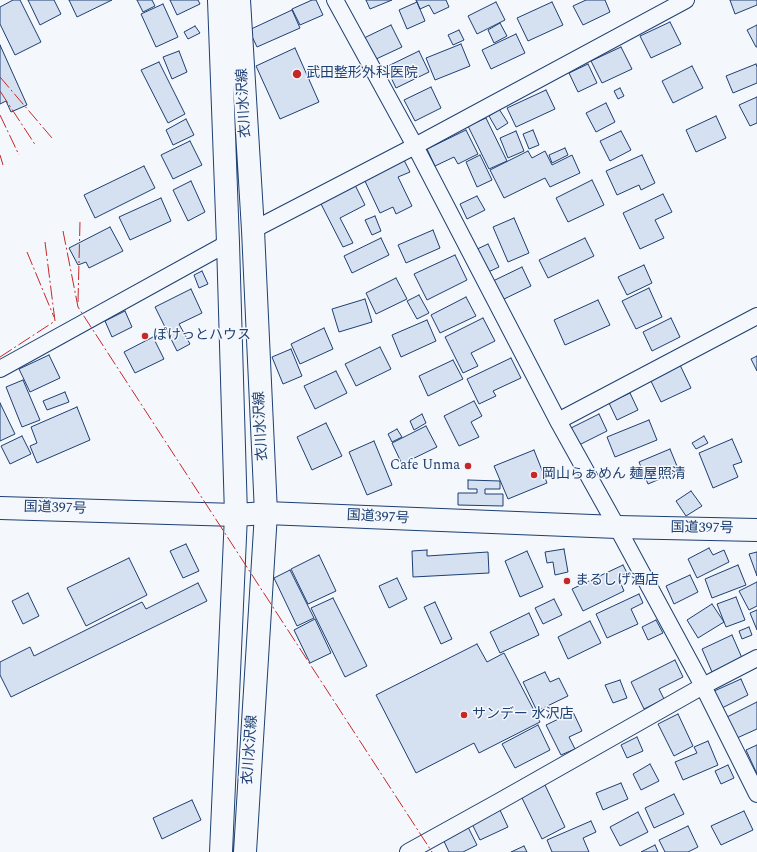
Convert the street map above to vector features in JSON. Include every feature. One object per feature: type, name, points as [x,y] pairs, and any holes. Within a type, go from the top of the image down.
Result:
[{"type":"main road","name":"衣川水沢線","points":[[219,0],[236,515],[221,852]]},
{"type":"main road","name":"衣川水沢線","points":[[239,0],[253,230],[266,513],[245,852]]},
{"type":"main road","name":"国道397号","points":[[0,508],[236,515],[266,513],[617,527],[757,530]]},
{"type":"street","points":[[335,0],[415,146],[558,422],[703,686],[757,794]]},
{"type":"street","points":[[253,230],[415,146],[686,0]]},
{"type":"street","points":[[0,369],[228,243]]},
{"type":"street","points":[[558,422],[757,316]]},
{"type":"street","points":[[408,852],[500,802],[703,686],[757,658]]},
{"type":"building","points":[[13,0],[20,0],[41,42],[15,55],[0,24],[0,7]]},
{"type":"building","points":[[28,0],[54,0],[61,14],[40,25]]},
{"type":"building","points":[[69,0],[112,0],[77,17]]},
{"type":"building","points":[[137,0],[152,0],[155,6],[143,12]]},
{"type":"building","points":[[170,0],[198,0],[200,4],[177,15]]},
{"type":"building","points":[[312,0],[316,0],[323,15],[300,25],[292,9]]},
{"type":"building","points":[[366,0],[392,0],[370,9]]},
{"type":"building","points":[[416,0],[446,0],[449,7],[434,14],[429,5],[420,9]]},
{"type":"building","points":[[586,0],[605,0],[610,12],[583,25],[573,6]]},
{"type":"building","points":[[730,0],[757,0],[757,5],[735,14]]},
{"type":"building","points":[[417,2],[425,21],[407,29],[399,10]]},
{"type":"building","points":[[496,2],[505,20],[477,34],[468,16]]},
{"type":"building","points":[[552,2],[563,25],[528,41],[517,18]]},
{"type":"building","points":[[163,4],[178,37],[156,47],[141,14]]},
{"type":"building","points":[[292,10],[300,28],[257,47],[249,30]]},
{"type":"building","points":[[670,22],[681,44],[651,58],[640,36]]},
{"type":"building","points":[[500,23],[507,36],[494,43],[488,30]]},
{"type":"building","points":[[391,25],[402,47],[374,60],[364,38]]},
{"type":"building","points":[[757,25],[757,47],[756,47],[747,30]]},
{"type":"building","points":[[195,26],[200,33],[188,39],[184,32]]},
{"type":"building","points":[[459,30],[464,40],[453,45],[448,35]]},
{"type":"building","points":[[516,34],[525,53],[491,69],[482,50]]},
{"type":"building","points":[[461,44],[470,66],[435,80],[426,58]]},
{"type":"building","points":[[0,45],[27,105],[11,112],[6,101],[0,104]]},
{"type":"building","points":[[621,47],[632,69],[602,83],[591,61]]},
{"type":"building","points":[[295,48],[319,102],[280,119],[256,66]]},
{"type":"building","points":[[179,51],[187,72],[172,79],[163,57]]},
{"type":"building","points":[[419,51],[429,72],[396,88],[386,67]]},
{"type":"building","points":[[159,62],[185,114],[168,123],[141,70]]},
{"type":"building","points":[[588,64],[597,83],[578,92],[569,73]]},
{"type":"building","points":[[756,64],[757,83],[733,93],[726,76]]},
{"type":"building","points":[[692,66],[703,88],[673,103],[662,81]]},
{"type":"building","points":[[431,87],[441,108],[415,121],[404,100]]},
{"type":"building","points":[[620,88],[624,96],[618,99],[614,91]]},
{"type":"building","points":[[546,90],[555,109],[516,127],[507,108]]},
{"type":"building","points":[[757,97],[757,123],[750,126],[739,105]]},
{"type":"building","points":[[606,103],[615,122],[596,132],[586,113]]},
{"type":"building","points":[[499,109],[508,123],[497,130],[489,116]]},
{"type":"building","points":[[716,116],[726,138],[696,152],[686,130]]},
{"type":"building","points":[[486,118],[507,161],[489,169],[468,126]]},
{"type":"building","points":[[186,119],[194,135],[173,145],[166,130]]},
{"type":"building","points":[[466,130],[478,154],[458,164],[454,157],[435,166],[427,149]]},
{"type":"building","points":[[533,130],[539,145],[529,149],[523,134]]},
{"type":"building","points":[[516,131],[524,151],[508,158],[500,138]]},
{"type":"building","points":[[621,131],[631,150],[610,161],[600,141]]},
{"type":"building","points":[[190,141],[202,165],[173,179],[161,155]]},
{"type":"building","points":[[565,148],[568,155],[552,163],[549,155]]},
{"type":"building","points":[[528,151],[532,158],[545,151],[552,165],[572,155],[580,173],[550,187],[545,178],[504,198],[490,170]]},
{"type":"building","points":[[480,155],[492,180],[477,187],[466,162]]},
{"type":"building","points":[[642,155],[655,183],[641,190],[639,185],[617,195],[606,171]]},
{"type":"building","points":[[404,160],[410,172],[398,177],[412,206],[396,214],[393,207],[380,213],[364,179]]},
{"type":"building","points":[[144,166],[155,188],[95,218],[84,195]]},
{"type":"building","points":[[592,180],[604,205],[568,222],[556,198]]},
{"type":"building","points":[[191,181],[205,212],[188,221],[173,190]]},
{"type":"building","points":[[355,185],[365,205],[340,218],[353,243],[343,247],[320,202]]},
{"type":"building","points":[[663,194],[672,212],[655,220],[664,238],[640,249],[623,213]]},
{"type":"building","points":[[477,196],[485,210],[467,219],[460,204]]},
{"type":"building","points":[[161,198],[171,221],[130,240],[119,217]]},
{"type":"building","points":[[375,216],[381,231],[372,235],[365,220]]},
{"type":"building","points":[[514,218],[529,253],[508,262],[493,227]]},
{"type":"building","points":[[110,227],[123,251],[89,268],[86,262],[78,265],[69,248]]},
{"type":"building","points":[[433,230],[440,248],[406,263],[398,245]]},
{"type":"building","points":[[381,238],[389,255],[352,273],[344,256]]},
{"type":"building","points":[[585,238],[594,256],[548,278],[539,260]]},
{"type":"building","points":[[488,244],[499,267],[484,274],[473,251]]},
{"type":"building","points":[[455,255],[467,280],[427,300],[414,274]]},
{"type":"building","points":[[644,265],[652,283],[627,295],[618,277]]},
{"type":"building","points":[[522,267],[531,286],[502,300],[493,281]]},
{"type":"building","points":[[202,271],[208,284],[199,288],[194,275]]},
{"type":"building","points":[[396,278],[407,299],[376,314],[366,293]]},
{"type":"building","points":[[649,288],[662,317],[636,329],[622,301]]},
{"type":"building","points":[[191,289],[202,313],[179,324],[190,344],[177,351],[155,307]]},
{"type":"building","points":[[419,295],[429,313],[417,319],[407,301]]},
{"type":"building","points":[[466,297],[476,316],[440,333],[431,315]]},
{"type":"building","points":[[365,299],[372,322],[339,332],[332,309]]},
{"type":"building","points":[[598,300],[610,325],[565,345],[554,320]]},
{"type":"building","points":[[125,311],[132,327],[112,337],[105,321]]},
{"type":"building","points":[[483,318],[495,341],[471,353],[478,366],[463,373],[445,337]]},
{"type":"building","points":[[671,318],[680,337],[652,351],[643,332]]},
{"type":"building","points":[[427,320],[436,341],[401,357],[392,335]]},
{"type":"building","points":[[324,328],[333,349],[300,364],[291,344]]},
{"type":"building","points":[[153,337],[164,359],[135,373],[124,352]]},
{"type":"building","points":[[380,347],[391,369],[356,386],[345,364]]},
{"type":"building","points":[[291,349],[302,376],[283,384],[272,357]]},
{"type":"building","points":[[49,355],[60,378],[30,392],[19,369]]},
{"type":"building","points":[[757,356],[757,371],[751,359]]},
{"type":"building","points":[[511,358],[521,378],[493,391],[496,396],[479,404],[467,379]]},
{"type":"building","points":[[453,360],[463,379],[428,396],[419,376]]},
{"type":"building","points":[[680,365],[691,388],[661,402],[650,379]]},
{"type":"building","points":[[336,371],[347,393],[315,409],[304,386]]},
{"type":"building","points":[[23,380],[40,420],[22,427],[6,387]]},
{"type":"building","points":[[65,392],[69,402],[47,410],[43,401]]},
{"type":"building","points":[[630,393],[638,410],[617,420],[609,403]]},
{"type":"building","points":[[474,401],[482,416],[471,422],[479,437],[459,446],[444,416]]},
{"type":"building","points":[[0,403],[15,434],[0,441]]},
{"type":"building","points":[[77,407],[90,440],[37,463],[30,446],[37,443],[31,427]]},
{"type":"building","points":[[422,414],[426,423],[414,430],[410,421]]},
{"type":"building","points":[[599,414],[607,431],[575,447],[567,430]]},
{"type":"building","points":[[649,420],[657,440],[615,457],[607,437]]},
{"type":"building","points":[[326,423],[342,456],[312,470],[297,437]]},
{"type":"building","points":[[426,426],[437,447],[402,464],[392,443]]},
{"type":"building","points":[[397,429],[402,437],[392,442],[388,434]]},
{"type":"building","points":[[22,436],[31,454],[10,464],[1,446]]},
{"type":"building","points":[[704,436],[708,443],[696,449],[692,443]]},
{"type":"building","points":[[732,439],[742,462],[733,465],[738,477],[713,488],[699,453]]},
{"type":"building","points":[[374,441],[392,485],[367,495],[349,452]]},
{"type":"building","points":[[670,449],[679,471],[648,484],[639,462]]},
{"type":"building","points":[[534,450],[547,483],[508,499],[494,466]]},
{"type":"building","points":[[468,480],[500,481],[500,489],[485,489],[485,494],[503,494],[503,506],[458,505],[458,493],[477,493],[477,489],[468,489]]},
{"type":"building","points":[[691,491],[702,506],[686,516],[676,501]]},
{"type":"building","points":[[186,544],[199,571],[183,578],[170,551]]},
{"type":"building","points":[[709,548],[713,555],[724,550],[729,562],[697,578],[688,559]]},
{"type":"building","points":[[564,549],[568,572],[555,575],[553,562],[547,563],[545,552]]},
{"type":"building","points":[[427,550],[427,556],[488,552],[489,573],[413,577],[412,551]]},
{"type":"building","points":[[527,551],[543,587],[520,597],[505,561]]},
{"type":"building","points":[[757,552],[757,576],[749,554]]},
{"type":"building","points":[[319,555],[336,591],[308,604],[291,569]]},
{"type":"building","points":[[129,558],[147,595],[86,626],[67,588]]},
{"type":"building","points":[[623,565],[627,573],[618,577],[624,591],[583,611],[572,589]]},
{"type":"building","points":[[738,565],[746,585],[712,598],[705,579]]},
{"type":"building","points":[[290,570],[314,618],[297,626],[274,578]]},
{"type":"building","points":[[690,575],[698,592],[674,604],[666,586]]},
{"type":"building","points":[[397,578],[407,599],[389,608],[379,586]]},
{"type":"building","points":[[757,582],[757,606],[749,610],[739,591]]},
{"type":"building","points":[[198,583],[207,601],[11,697],[0,675],[0,662],[30,647],[34,656],[142,602],[146,609]]},
{"type":"building","points":[[28,593],[39,616],[23,624],[12,601]]},
{"type":"building","points":[[639,594],[643,603],[631,609],[638,624],[607,638],[596,614]]},
{"type":"building","points":[[736,597],[745,620],[726,627],[717,604]]},
{"type":"building","points":[[333,598],[367,666],[345,677],[311,608]]},
{"type":"building","points":[[554,599],[562,615],[543,624],[535,608]]},
{"type":"building","points":[[435,602],[452,639],[441,644],[424,607]]},
{"type":"building","points":[[712,604],[724,622],[698,638],[687,620]]},
{"type":"building","points":[[757,610],[757,630],[750,613]]},
{"type":"building","points":[[529,613],[539,635],[500,653],[490,632]]},
{"type":"building","points":[[315,619],[331,653],[310,663],[294,630]]},
{"type":"building","points":[[656,620],[663,633],[648,640],[642,627]]},
{"type":"building","points":[[590,621],[601,643],[568,659],[558,637]]},
{"type":"building","points":[[749,627],[752,635],[742,639],[739,631]]},
{"type":"building","points":[[732,635],[742,658],[712,672],[702,649]]},
{"type":"building","points":[[477,644],[487,662],[504,653],[540,722],[479,753],[474,743],[416,773],[376,695]]},
{"type":"building","points":[[675,660],[683,677],[659,689],[664,699],[644,709],[631,682]]},
{"type":"building","points":[[545,672],[550,682],[559,678],[568,696],[537,711],[523,682]]},
{"type":"building","points":[[741,679],[748,695],[720,709],[712,692]]},
{"type":"building","points":[[620,680],[627,698],[613,703],[605,685]]},
{"type":"building","points":[[757,702],[757,729],[737,738],[727,717]]},
{"type":"building","points":[[573,712],[582,731],[569,737],[575,749],[561,755],[546,725]]},
{"type":"building","points":[[678,714],[693,746],[674,756],[658,724]]},
{"type":"building","points":[[538,725],[550,750],[515,768],[502,744]]},
{"type":"building","points":[[637,737],[643,751],[627,758],[621,745]]},
{"type":"building","points":[[708,741],[718,765],[683,780],[675,762],[697,753],[694,747]]},
{"type":"building","points":[[757,745],[757,774],[746,750]]},
{"type":"building","points":[[650,764],[659,781],[641,790],[633,774]]},
{"type":"building","points":[[728,765],[734,778],[721,784],[715,771]]},
{"type":"building","points":[[621,783],[628,799],[603,810],[596,793]]},
{"type":"building","points":[[545,785],[565,827],[542,839],[521,796]]},
{"type":"building","points":[[674,794],[684,814],[654,828],[645,808]]},
{"type":"building","points":[[192,800],[201,820],[162,839],[153,818]]},
{"type":"building","points":[[499,808],[508,827],[480,840],[471,822]]},
{"type":"building","points":[[744,811],[753,830],[721,845],[711,826]]},
{"type":"building","points":[[638,812],[648,832],[620,846],[610,827]]},
{"type":"building","points":[[591,821],[596,832],[583,838],[589,852],[552,852],[547,840]]},
{"type":"building","points":[[467,825],[477,845],[463,852],[449,852],[442,837]]},
{"type":"building","points":[[688,826],[698,847],[688,852],[665,852],[659,840]]},
{"type":"building","points":[[655,845],[658,852],[641,852]]},
{"type":"building","points":[[524,846],[527,852],[511,852]]},
{"type":"power","points":[[0,77],[52,138]]},
{"type":"power","points":[[0,91],[36,146]]},
{"type":"power","points":[[0,115],[19,155]]},
{"type":"power","points":[[0,155],[3,165]]},
{"type":"power","points":[[78,302],[80,222]]},
{"type":"power","points":[[63,231],[78,307],[432,852]]},
{"type":"power","points":[[45,242],[55,321]]},
{"type":"power","points":[[27,252],[54,317]]},
{"type":"power","points":[[0,357],[55,321]]},
{"type":"place","name":"武田整形外科医院","points":[[297,74]]},
{"type":"place","name":"ぽけっとハウス","points":[[145,336]]},
{"type":"place","name":"Cafe Unma","points":[[468,466]]},
{"type":"place","name":"岡山らぁめん 麺屋照清","points":[[534,475]]},
{"type":"place","name":"まるしげ酒店","points":[[567,581]]},
{"type":"place","name":"サンデー 水沢店","points":[[464,715]]}]
